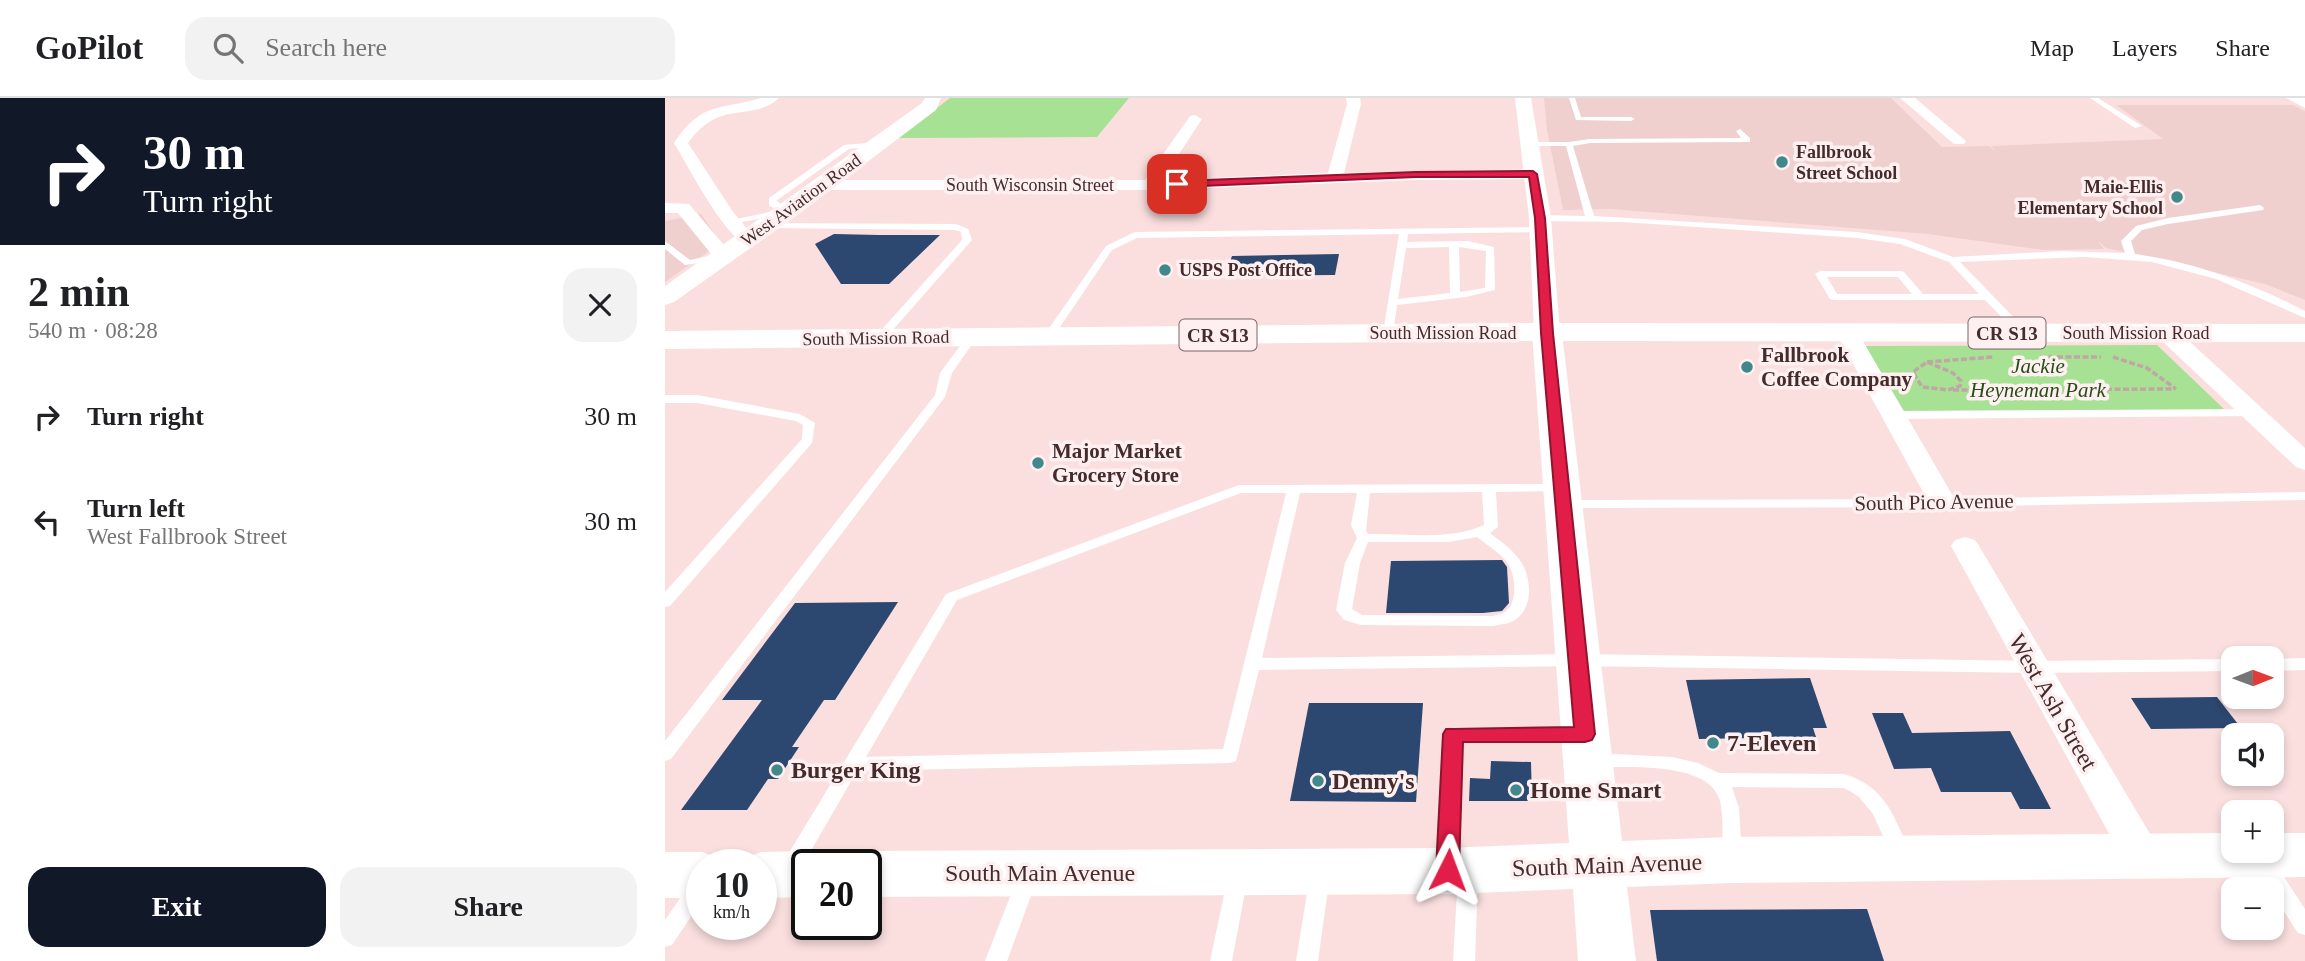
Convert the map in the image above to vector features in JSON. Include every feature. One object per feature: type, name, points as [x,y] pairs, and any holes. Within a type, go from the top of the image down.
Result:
[{"type":"main road","name":"South Mission Road","points":[[665,340],[1846,331],[2020,348],[2168,334],[2305,332]]},
{"type":"main road","points":[[1547,333],[1607,961]]},
{"type":"main road","name":"South Main Avenue","points":[[882,874],[1458,870],[1732,860],[2221,855]]},
{"type":"main road","points":[[665,875],[686,875]]},
{"type":"street","points":[[748,240],[731,221],[681,143],[698,121],[710,114],[759,104],[772,98]]},
{"type":"street","name":"West Aviation Road","points":[[665,297],[748,240],[930,106],[933,98]]},
{"type":"street","points":[[1335,178],[1354,104],[1353,98]]},
{"type":"street","points":[[1523,98],[1541,224],[1547,333]]},
{"type":"street","points":[[1907,98],[1959,141]]},
{"type":"street","points":[[2294,98],[2305,103]]},
{"type":"street","points":[[1150,185],[1195,119]]},
{"type":"street","name":"South Wisconsin Street","points":[[822,185],[1150,185],[1533,174]]},
{"type":"street","points":[[665,208],[683,208],[723,256]]},
{"type":"street","points":[[1846,331],[1943,503]]},
{"type":"street","points":[[2168,334],[2305,462]]},
{"type":"street","name":"West Ash Street","points":[[1965,547],[2142,856]]},
{"type":"lane","points":[[1572,98],[1578,119],[1631,119]]},
{"type":"lane","points":[[2093,98],[2138,126]]},
{"type":"lane","points":[[1528,144],[1747,140],[1740,131]]},
{"type":"lane","points":[[788,211],[776,207],[772,200],[850,145],[878,144]]},
{"type":"lane","points":[[1569,144],[1590,218]]},
{"type":"lane","points":[[2131,257],[2126,241],[2139,228],[2168,221],[2260,208]]},
{"type":"lane","points":[[731,221],[788,211]]},
{"type":"lane","points":[[1048,337],[1109,248],[1135,235],[1404,231],[1541,224],[1590,218],[1857,235],[1902,241],[1952,260],[2072,254],[2131,257],[2191,269],[2242,285],[2305,315]]},
{"type":"lane","points":[[768,225],[956,227],[965,231],[967,240],[880,338]]},
{"type":"lane","points":[[1388,333],[1404,231]]},
{"type":"lane","points":[[665,244],[688,263],[723,256]]},
{"type":"lane","points":[[1454,244],[1455,295]]},
{"type":"lane","points":[[1393,303],[1490,290],[1491,249],[1480,244],[1402,245]]},
{"type":"lane","points":[[1952,260],[1988,297],[2020,348]]},
{"type":"lane","points":[[1920,297],[1901,274],[1820,274],[1834,297],[1920,297],[1988,297]]},
{"type":"lane","points":[[665,754],[941,395],[946,373],[972,337]]},
{"type":"lane","points":[[665,399],[697,399],[800,418],[809,423],[808,440],[665,603]]},
{"type":"lane","points":[[1893,415],[2252,413]]},
{"type":"lane","name":"South Pico Avenue","points":[[785,874],[951,597],[1239,489],[1489,489],[1562,496],[1943,503],[2305,496]]},
{"type":"lane","points":[[852,764],[1230,756],[1294,489]]},
{"type":"lane","points":[[1364,489],[1358,525],[1364,538]]},
{"type":"lane","points":[[1482,534],[1518,567],[1520,596],[1516,610],[1510,616],[1493,621],[1361,620],[1349,616],[1344,610],[1355,549],[1364,538],[1482,534],[1491,527],[1489,489]]},
{"type":"lane","points":[[1252,664],[1578,660],[2032,667],[2221,665]]},
{"type":"lane","points":[[2284,665],[2305,664]]},
{"type":"lane","points":[[1464,961],[1453,734],[1586,747],[1700,770],[1717,780],[1728,799],[1732,860]]},
{"type":"lane","points":[[1717,780],[1844,781],[1863,787],[1875,799],[1904,858]]},
{"type":"lane","points":[[2284,863],[2305,926]]},
{"type":"lane","points":[[1221,961],[1238,871]]},
{"type":"lane","points":[[1307,961],[1320,871]]},
{"type":"lane","points":[[996,961],[1028,874]]},
{"type":"lane","points":[[665,938],[686,906]]},
{"type":"path","points":[[2020,348],[2057,359],[2115,357],[2144,365],[2159,373],[2176,389],[1948,390],[1921,387],[1913,372],[1927,362],[1948,359],[1982,360],[2020,348]]},
{"type":"path","points":[[1927,362],[1953,373],[1961,381],[1960,386],[1948,390]]},
{"type":"shaded area","name":"Fallbrook Street School","points":[[1544,98],[1891,98],[1942,147],[1989,146],[1996,152],[1991,146],[2163,139],[2116,105],[2293,105],[2305,111],[2305,300],[2265,284],[2106,248],[2097,240],[2104,249],[2043,250],[1928,234],[1610,209],[1563,210],[1547,130]]},
{"type":"shaded area","points":[[701,214],[721,243],[665,282],[665,221]]},
{"type":"green space","points":[[950,98],[1129,98],[1097,137],[898,138]]},
{"type":"green space","name":"Jackie Heyneman Park","points":[[2157,345],[2225,410],[1904,411],[1865,346]]},
{"type":"building","points":[[834,234],[940,235],[889,284],[841,284],[815,244]]},
{"type":"building","points":[[1339,254],[1335,275],[1225,276],[1232,256]]},
{"type":"building","points":[[1502,560],[1507,567],[1509,603],[1502,611],[1386,613],[1391,561]]},
{"type":"building","points":[[898,602],[835,700],[824,700],[792,747],[799,747],[778,779],[768,779],[747,810],[681,810],[762,700],[722,700],[795,603]]},
{"type":"building","points":[[1810,678],[1827,728],[1813,728],[1816,737],[1699,739],[1686,680]]},
{"type":"building","points":[[2217,697],[2221,702],[2221,709],[2226,709],[2237,723],[2221,723],[2221,728],[2151,729],[2131,698]]},
{"type":"building","points":[[1309,703],[1423,703],[1416,802],[1290,801]]},
{"type":"building","points":[[1872,713],[1903,713],[1912,733],[2010,731],[2051,809],[2020,809],[2011,792],[1941,792],[1931,768],[1894,769]]},
{"type":"building","points":[[1491,761],[1531,762],[1532,801],[1469,801],[1470,778],[1490,779]]},
{"type":"building","points":[[1867,909],[1884,961],[1657,961],[1650,910]]},
{"type":"place","name":"Fallbrook Street School","points":[[1782,162]]},
{"type":"place","name":"Maie-Ellis Elementary School","points":[[2177,197]]},
{"type":"place","name":"USPS Post Office","points":[[1165,270]]},
{"type":"place","name":"Fallbrook Coffee Company","points":[[1747,367]]},
{"type":"place","name":"Major Market Grocery Store","points":[[1038,463]]},
{"type":"place","name":"7-Eleven","points":[[1713,743]]},
{"type":"place","name":"Burger King","points":[[777,770]]},
{"type":"place","name":"Denny's","points":[[1318,781]]},
{"type":"place","name":"Home Smart","points":[[1516,790]]},
{"type":"route","points":[[1177,184],[1416,174],[1533,174],[1540,218],[1547,333],[1585,734],[1453,734],[1448,870]]}]
